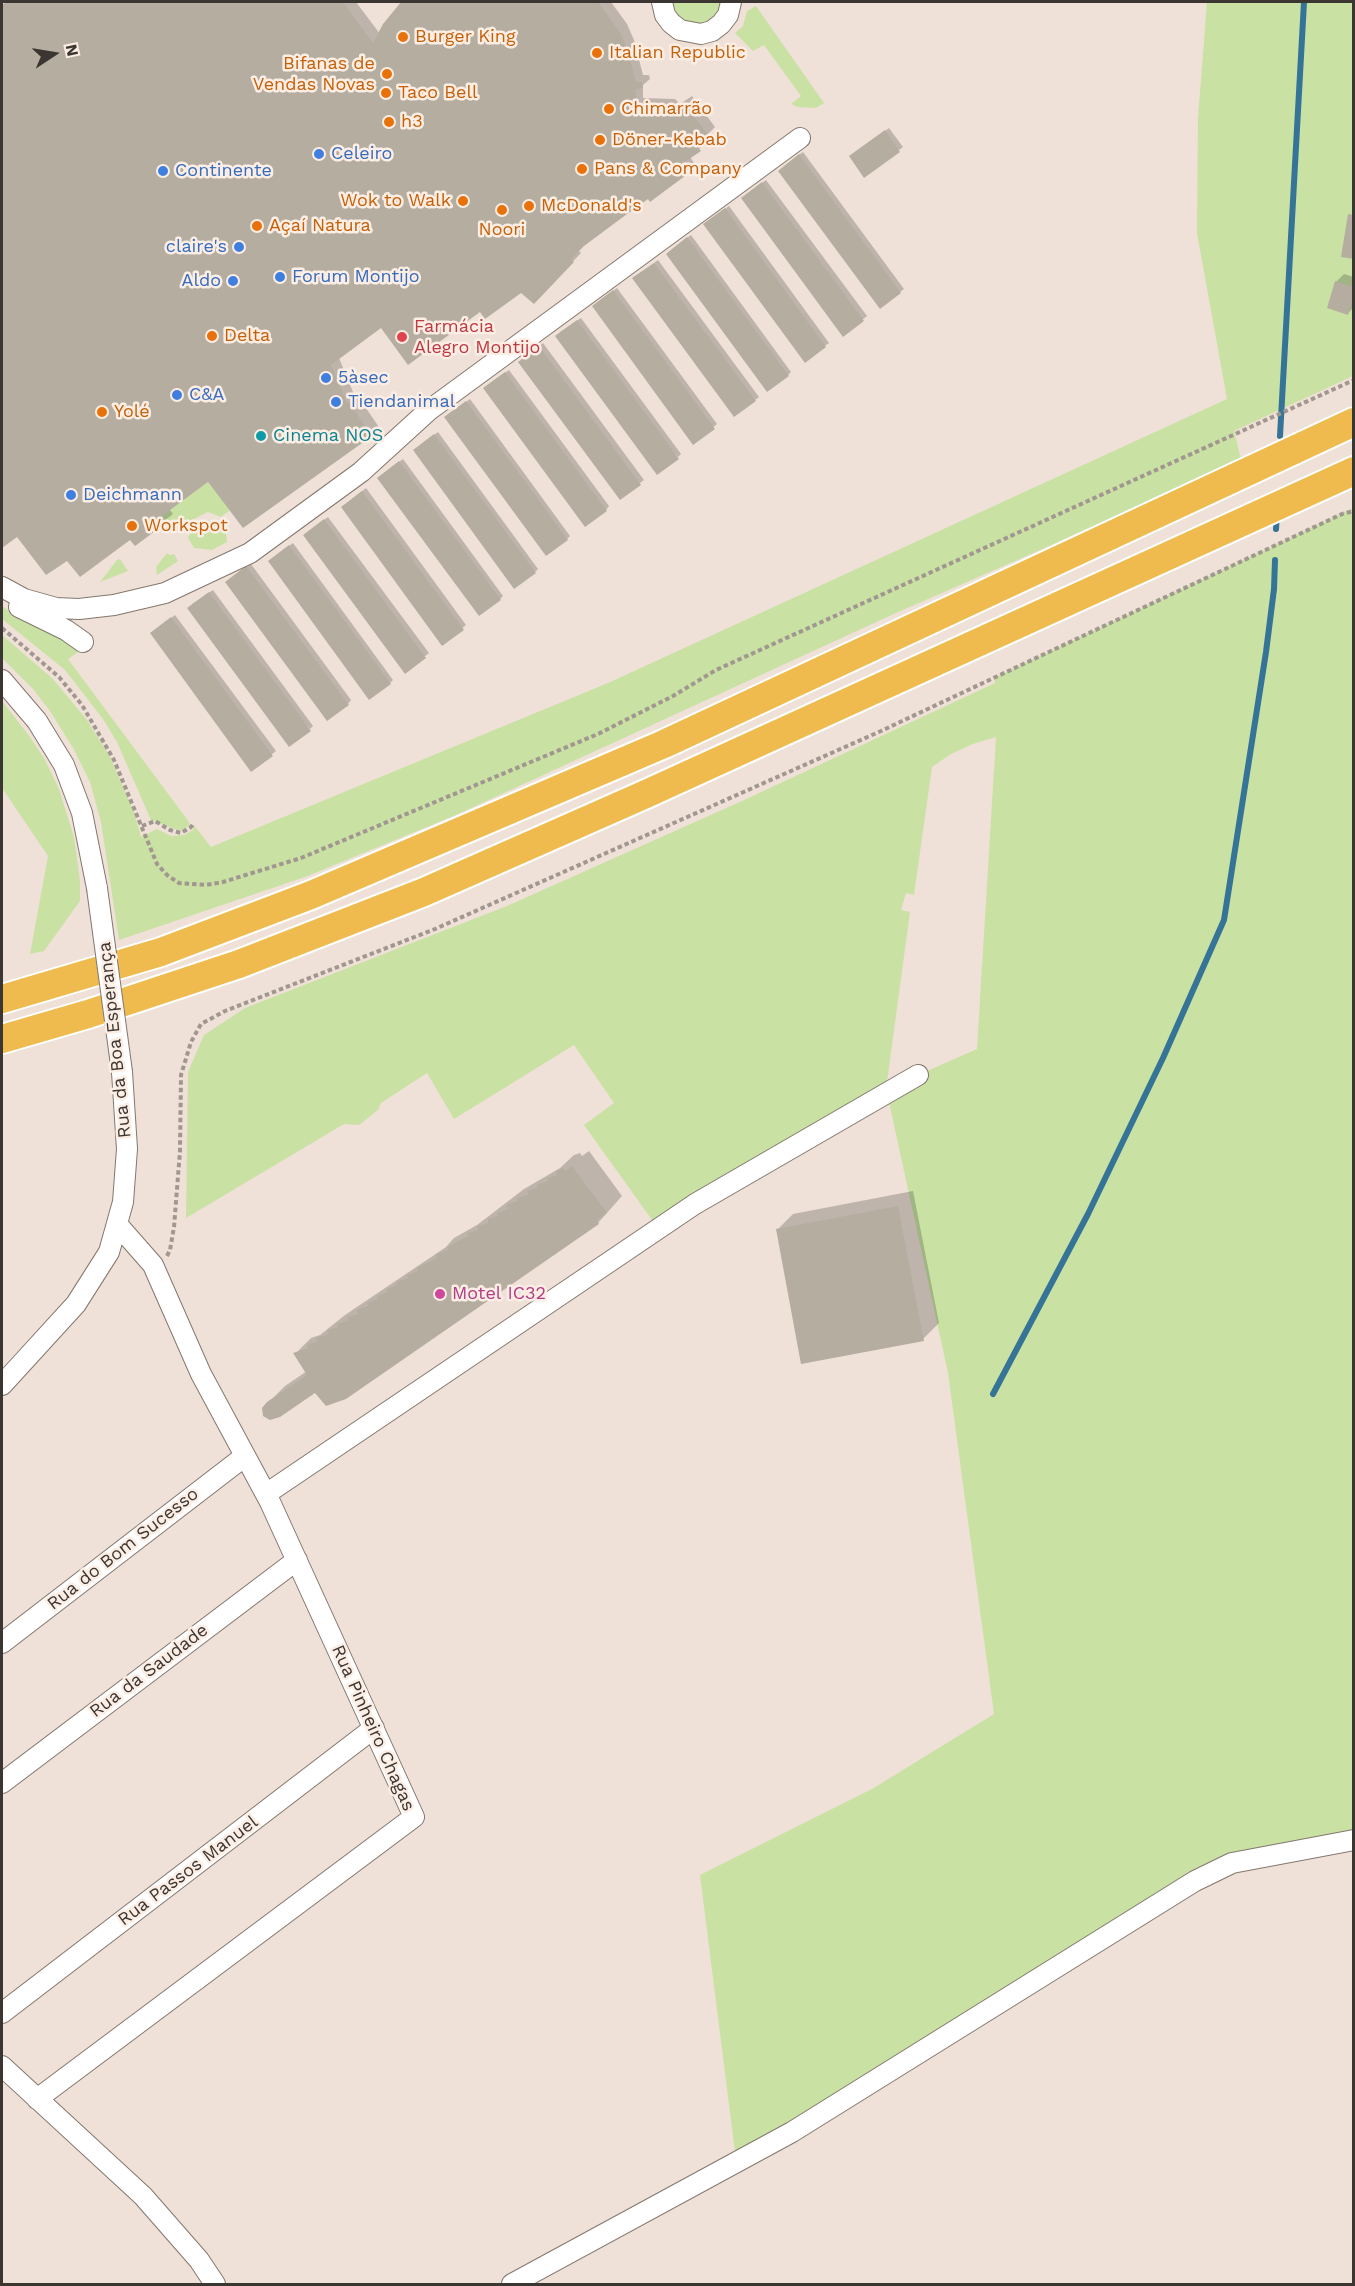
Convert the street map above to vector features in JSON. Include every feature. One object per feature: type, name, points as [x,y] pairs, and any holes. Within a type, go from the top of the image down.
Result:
[{"type":"highway","points":[[2,999],[161,952],[311,895],[664,744],[1353,422]]},
{"type":"highway","points":[[2,1039],[88,1014],[239,964],[424,892],[646,794],[1353,471]]},
{"type":"street","points":[[662,2],[665,15],[671,23],[690,34],[712,31],[728,15],[732,2]]},
{"type":"street","points":[[2,587],[24,599],[56,608],[79,609],[114,605],[165,592],[250,553],[361,472],[428,411],[800,138]]},
{"type":"street","points":[[2,595],[27,612],[66,630],[83,642]]},
{"type":"street","name":"Rua da Boa Esperança","points":[[2,680],[37,721],[64,765],[82,813],[97,888],[122,1072],[128,1149],[123,1202],[109,1252],[76,1304],[2,1385]]},
{"type":"street","points":[[266,1494],[696,1204],[918,1075]]},
{"type":"street","name":"Rua Pinheiro Chagas","points":[[38,2099],[414,1816],[266,1494],[201,1374],[153,1265],[117,1224]]},
{"type":"street","name":"Rua do Bom Sucesso","points":[[2,1643],[245,1456]]},
{"type":"street","name":"Rua da Saudade","points":[[2,1783],[297,1560]]},
{"type":"street","name":"Rua Passos Manuel","points":[[2,2013],[374,1728]]},
{"type":"street","points":[[512,2284],[792,2132],[1195,1881],[1232,1863],[1353,1840]]},
{"type":"street","points":[[2,2066],[143,2196],[199,2260],[215,2284]]},
{"type":"path","points":[[2,628],[59,677],[82,705],[114,760],[156,864],[179,883],[206,885],[301,858],[598,734],[673,696],[716,670],[1353,380]]},
{"type":"path","points":[[157,1274],[170,1250],[174,1227],[180,1151],[182,1075],[191,1042],[201,1024],[225,1011],[435,929],[881,731],[1342,514],[1353,512]]},
{"type":"path","points":[[142,826],[155,821],[170,830],[182,833],[193,824]]},
{"type":"green space","points":[[671,2],[722,2],[717,15],[702,25],[691,25],[680,19],[673,10]]},
{"type":"green space","points":[[1207,2],[1353,2],[1353,376],[1234,431],[1241,459],[896,613],[456,815],[305,877],[119,940],[101,822],[90,782],[73,748],[50,711],[33,689],[2,658],[2,635],[53,679],[87,720],[110,757],[134,812],[141,837],[157,829],[171,836],[184,835],[193,830],[193,824],[211,847],[608,683],[1227,399],[1197,233],[1198,118]]},
{"type":"green space","points":[[756,6],[824,103],[816,108],[798,107],[791,104],[801,96],[764,45],[753,51],[735,33],[743,26],[747,11]]},
{"type":"green space","points":[[208,482],[230,510],[221,517],[208,512],[182,525],[166,523],[162,516]]},
{"type":"green space","points":[[1353,508],[1353,1839],[1234,1863],[914,2051],[735,2152],[700,1875],[872,1789],[994,1714],[948,1373],[887,1093],[918,1075],[977,1049],[996,737],[951,754],[932,767],[914,895],[906,893],[901,910],[910,912],[887,1082],[655,1224],[584,1125],[614,1103],[574,1045],[454,1119],[427,1073],[381,1103],[378,1110],[359,1125],[344,1124],[186,1218],[188,1072],[204,1035],[245,1008],[507,906],[742,801],[995,683],[995,677]]},
{"type":"green space","points":[[209,521],[215,523],[226,533],[227,542],[212,550],[194,548],[188,538],[189,535]]},
{"type":"green space","points":[[167,553],[174,554],[178,561],[157,575],[156,567]]},
{"type":"green space","points":[[120,559],[128,571],[100,582],[117,560]]},
{"type":"green space","points":[[2,606],[22,619],[48,629],[81,650],[68,659],[189,822],[183,830],[151,820],[117,742],[103,719],[65,670],[2,619]]},
{"type":"green space","points":[[2,701],[45,760],[59,789],[74,837],[80,880],[80,901],[44,951],[30,954],[48,856],[2,788]]},
{"type":"building","name":"Forum Montijo","points":[[7,2],[343,2],[373,43],[383,24],[401,2],[598,2],[620,32],[636,82],[642,82],[643,88],[636,89],[636,105],[667,107],[671,111],[683,102],[709,136],[697,146],[701,151],[682,164],[689,173],[650,202],[648,199],[584,246],[571,259],[574,262],[534,304],[521,293],[485,319],[480,312],[408,365],[381,328],[331,365],[347,403],[349,402],[372,436],[243,528],[208,482],[162,516],[166,523],[135,546],[130,540],[80,577],[67,561],[46,575],[17,537],[2,548],[2,5]]},
{"type":"building","points":[[885,130],[900,152],[864,178],[849,156]]},
{"type":"building","points":[[799,154],[901,293],[880,309],[778,171]]},
{"type":"building","points":[[762,182],[864,321],[843,337],[741,198]]},
{"type":"building","points":[[725,208],[826,347],[805,363],[703,224]]},
{"type":"building","points":[[1348,214],[1354,215],[1354,259],[1341,257]]},
{"type":"building","points":[[687,237],[789,376],[767,392],[666,254]]},
{"type":"building","points":[[654,263],[756,401],[734,417],[632,278]]},
{"type":"building","points":[[1335,281],[1354,287],[1354,296],[1348,315],[1327,308]]},
{"type":"building","points":[[613,290],[715,429],[693,445],[592,306]]},
{"type":"building","points":[[577,320],[679,459],[657,475],[555,336]]},
{"type":"building","points":[[539,346],[641,485],[620,500],[518,362]]},
{"type":"building","points":[[505,372],[607,511],[585,527],[483,388]]},
{"type":"building","points":[[466,401],[568,540],[546,556],[444,417]]},
{"type":"building","points":[[434,434],[536,573],[514,589],[413,450]]},
{"type":"building","points":[[399,461],[501,600],[479,616],[377,478]]},
{"type":"building","points":[[362,491],[464,630],[442,646],[341,507]]},
{"type":"building","points":[[324,519],[426,658],[405,674],[303,535]]},
{"type":"building","points":[[289,545],[391,684],[369,700],[268,561]]},
{"type":"building","points":[[246,566],[349,705],[327,721],[225,582]]},
{"type":"building","points":[[209,592],[311,731],[289,747],[187,608]]},
{"type":"building","points":[[171,617],[273,756],[251,772],[150,633]]},
{"type":"building","name":"Motel IC32","points":[[572,1166],[607,1213],[597,1220],[599,1224],[346,1399],[326,1406],[315,1393],[280,1417],[270,1420],[263,1416],[262,1408],[267,1402],[307,1375],[293,1353],[308,1348],[307,1345],[318,1341],[316,1338],[328,1334],[327,1330],[338,1327],[337,1324],[348,1320],[347,1317],[358,1314],[356,1310],[368,1306],[367,1303],[388,1292],[387,1289],[397,1285],[397,1282],[408,1278],[407,1275],[418,1271],[417,1268],[437,1258],[436,1254],[448,1250],[447,1247],[468,1236],[467,1233],[478,1230],[477,1226],[488,1223],[488,1219],[508,1209],[506,1205],[518,1201],[517,1198],[528,1195],[527,1191],[548,1181],[547,1178],[557,1175],[556,1171],[564,1168],[565,1171]]},
{"type":"building","points":[[898,1206],[924,1341],[801,1364],[776,1229]]},
{"type":"waterway","points":[[1280,436],[1304,2]]},
{"type":"waterway","points":[[1276,529],[1277,515]]},
{"type":"waterway","points":[[993,1394],[1088,1214],[1163,1058],[1224,920],[1266,652],[1274,589],[1275,560]]},
{"type":"place","name":"Burger King","points":[[403,37]]},
{"type":"place","name":"Italian Republic","points":[[597,53]]},
{"type":"place","name":"Bifanas de Vendas Novas","points":[[387,74]]},
{"type":"place","name":"Taco Bell","points":[[386,93]]},
{"type":"place","name":"Chimarrão","points":[[609,109]]},
{"type":"place","name":"h3","points":[[389,122]]},
{"type":"place","name":"Döner-Kebab","points":[[600,140]]},
{"type":"place","name":"Celeiro","points":[[319,154]]},
{"type":"place","name":"Pans & Company","points":[[582,169]]},
{"type":"place","name":"Continente","points":[[163,171]]},
{"type":"place","name":"Wok to Walk","points":[[463,201]]},
{"type":"place","name":"McDonald's","points":[[529,206]]},
{"type":"place","name":"Noori","points":[[502,210]]},
{"type":"place","name":"Açaí Natura","points":[[257,226]]},
{"type":"place","name":"claire's","points":[[239,247]]},
{"type":"place","name":"Forum Montijo","points":[[280,277]]},
{"type":"place","name":"Aldo","points":[[233,281]]},
{"type":"place","name":"Delta","points":[[212,336]]},
{"type":"place","name":"Farmácia Alegro Montijo","points":[[402,337]]},
{"type":"place","name":"5àsec","points":[[326,378]]},
{"type":"place","name":"C&A","points":[[177,395]]},
{"type":"place","name":"Tiendanimal","points":[[336,402]]},
{"type":"place","name":"Yolé","points":[[102,412]]},
{"type":"place","name":"Cinema NOS","points":[[261,436]]},
{"type":"place","name":"Deichmann","points":[[71,495]]},
{"type":"place","name":"Workspot","points":[[132,526]]},
{"type":"place","name":"Motel IC32","points":[[440,1294]]}]
